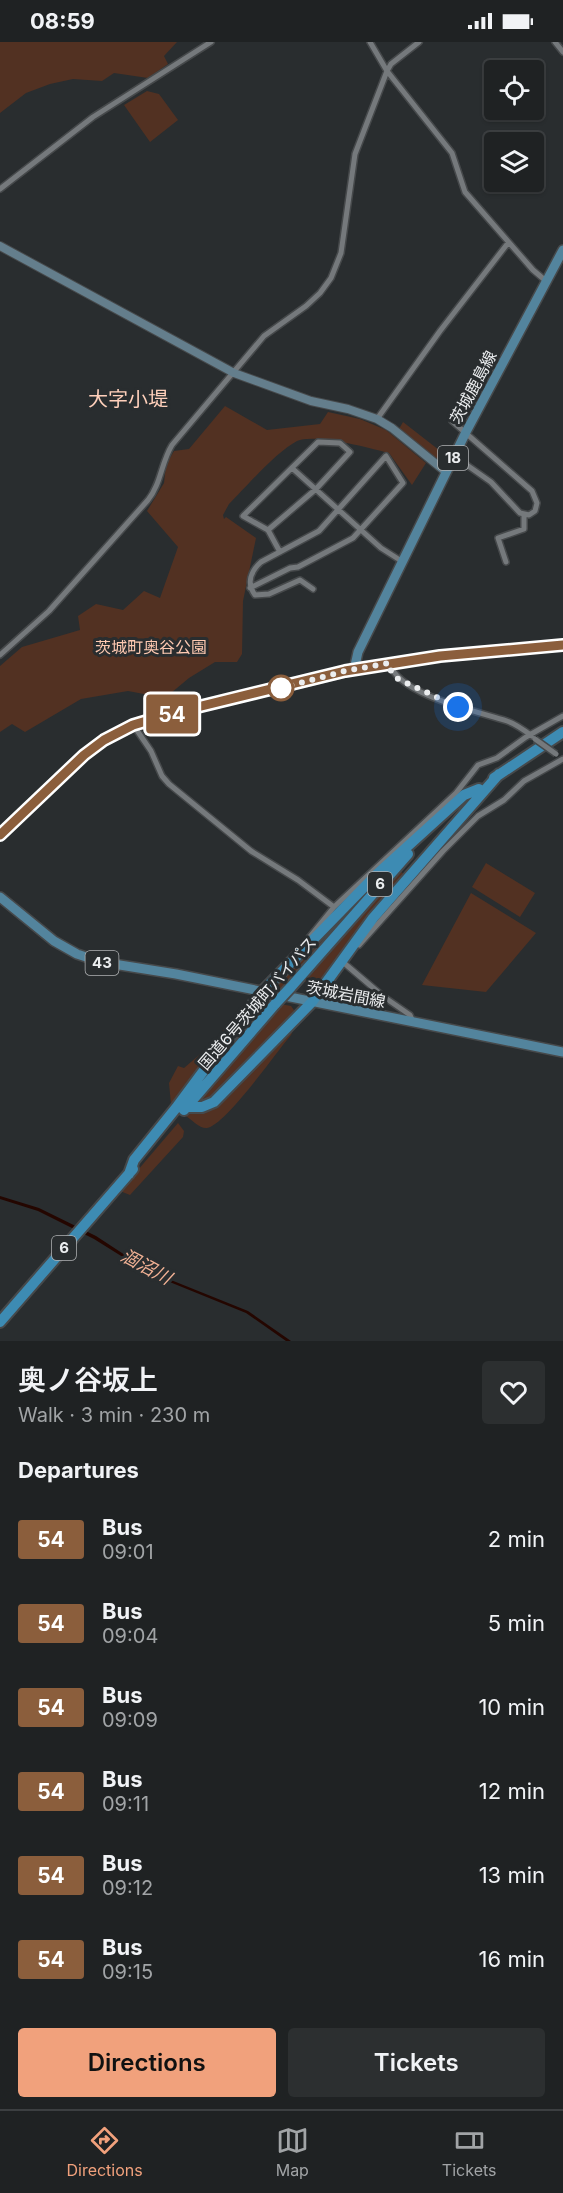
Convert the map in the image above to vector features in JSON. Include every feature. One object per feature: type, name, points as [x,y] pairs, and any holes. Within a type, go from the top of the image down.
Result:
[{"type":"highway","name":"国道6号茨城町バイパス","points":[[0,1322],[129,1174],[181,1109],[386,877],[438,825],[479,789],[563,732]]},
{"type":"highway","points":[[181,1109],[202,1107],[214,1102],[312,1002],[373,918],[499,774]]},
{"type":"highway","points":[[181,1109],[262,992],[376,875],[424,830],[464,795],[479,789]]},
{"type":"main road","name":"茨城鹿島線","points":[[354,670],[358,652],[446,472],[563,250]]},
{"type":"main road","points":[[0,835],[84,755],[104,740],[133,725],[173,713],[354,670]]},
{"type":"main road","name":"茨城岩間線","points":[[0,897],[54,941],[88,958],[108,964],[176,974],[563,1052]]},
{"type":"street","points":[[0,189],[93,117],[211,42]]},
{"type":"street","points":[[370,42],[387,71],[452,153],[465,192],[508,243],[546,281]]},
{"type":"street","points":[[0,655],[49,611],[148,500],[157,486],[172,445],[264,336],[320,293],[336,269],[341,253],[355,154],[387,71],[392,64],[419,42]]},
{"type":"street","points":[[555,42],[563,52]]},
{"type":"street","points":[[377,419],[440,331],[508,243]]},
{"type":"street","points":[[0,246],[234,373],[311,400],[357,411],[377,419],[392,428],[446,472]]},
{"type":"street","points":[[452,421],[532,490],[537,507],[531,514],[524,515]]},
{"type":"street","points":[[268,530],[316,489],[350,452],[340,443],[318,442],[243,516],[268,530],[280,552]]},
{"type":"street","points":[[250,588],[343,544],[361,531],[403,483],[386,456],[315,534],[256,567],[249,582],[250,588],[255,595],[269,594],[300,580],[313,589]]},
{"type":"street","points":[[454,456],[491,482],[524,515],[524,529],[498,538],[506,562]]},
{"type":"street","points":[[292,468],[381,548],[403,562]]},
{"type":"street","points":[[354,670],[475,652],[563,645]]},
{"type":"street","points":[[389,663],[391,671],[398,679],[458,707],[509,722],[533,736],[563,759],[524,781],[495,807],[478,816],[406,891],[340,965],[410,1015],[412,1022]]},
{"type":"street","points":[[299,955],[306,939],[334,907],[456,793],[478,765],[497,758],[563,716]]},
{"type":"street","points":[[133,725],[151,751],[162,776],[169,784],[251,851],[298,880],[334,907]]},
{"type":"green space","points":[[0,42],[177,42],[164,56],[168,64],[148,78],[114,73],[102,81],[73,79],[50,84],[26,93],[0,113]]},
{"type":"green space","points":[[147,91],[159,94],[178,120],[150,142],[124,105]]},
{"type":"green space","name":"茨城町奥谷公園","points":[[225,406],[267,430],[320,424],[328,412],[360,419],[386,430],[426,463],[412,485],[389,453],[342,442],[316,439],[297,441],[289,446],[229,504],[223,515],[224,519],[226,517],[256,538],[243,601],[242,654],[237,662],[215,662],[189,678],[165,698],[128,691],[81,699],[25,732],[12,724],[0,732],[0,666],[22,647],[80,630],[78,616],[96,604],[123,610],[144,591],[160,598],[178,547],[147,511],[164,483],[166,465],[174,451],[189,449]]},
{"type":"green space","points":[[403,422],[448,457],[445,465],[399,429]]},
{"type":"green space","points":[[393,863],[284,988],[280,988],[278,980]]},
{"type":"green space","points":[[486,863],[535,893],[520,917],[472,887]]},
{"type":"green space","points":[[399,870],[406,876],[309,994],[304,990],[309,983],[301,981]]},
{"type":"green space","points":[[471,893],[536,933],[486,992],[422,985]]},
{"type":"green space","points":[[258,1001],[271,1002],[188,1098]]},
{"type":"green space","points":[[280,1004],[291,1006],[296,1013],[210,1101],[192,1105]]},
{"type":"green space","points":[[234,1017],[171,1104],[169,1083],[178,1066],[184,1068],[212,1044]]},
{"type":"green space","points":[[296,1024],[291,1035],[225,1116],[214,1125],[203,1128],[186,1116],[195,1111]]},
{"type":"green space","points":[[178,1123],[184,1131],[183,1137],[130,1195],[120,1191]]},
{"type":"shaded area","points":[[0,1196],[39,1208],[96,1236],[151,1272],[248,1311],[291,1341],[286,1341],[246,1313],[150,1274],[94,1239],[38,1211],[0,1199]]},
{"type":"bus line","name":"54","points":[[0,835],[84,755],[113,735],[153,718],[345,671],[389,663],[475,652],[563,645]]},
{"type":"district","name":"大字小堤","points":[[128,399]]},
{"type":"route","points":[[281,688],[345,671],[389,663],[391,671],[398,679],[458,707]]},
{"type":"water label","name":"涸沼川","points":[[146,1267]]}]
